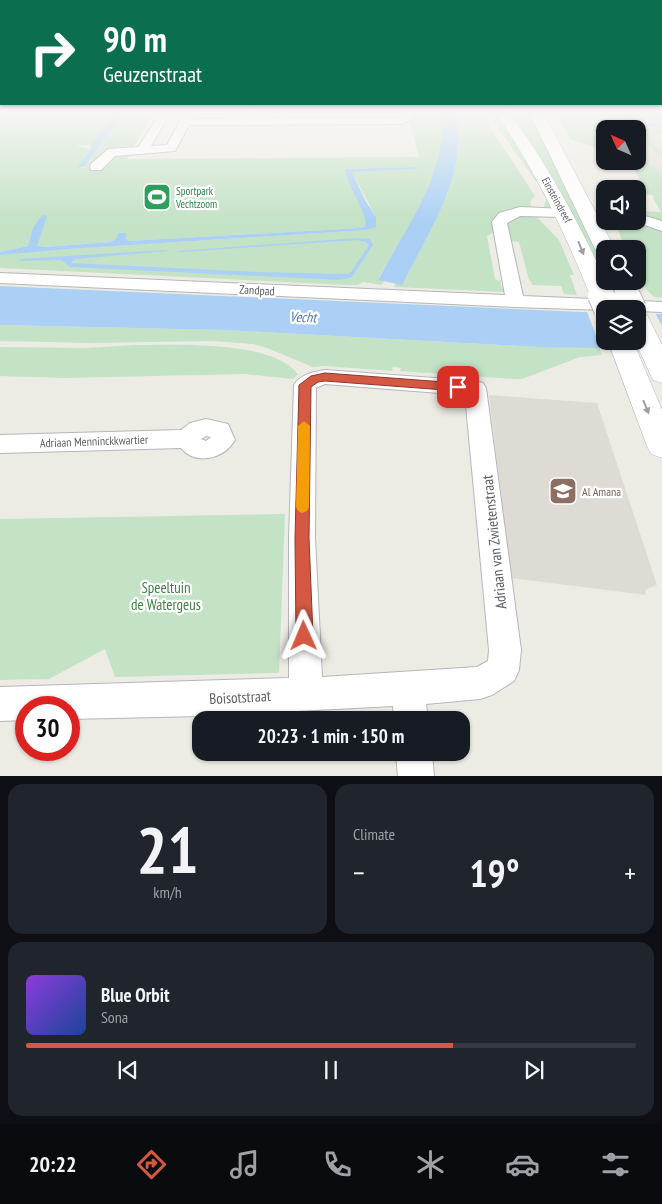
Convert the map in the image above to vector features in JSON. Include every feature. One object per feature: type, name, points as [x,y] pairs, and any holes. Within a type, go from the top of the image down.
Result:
[{"type":"main road","name":"Einsteindreef","points":[[528,148],[578,239],[603,300]]},
{"type":"main road","name":"Einsteindreef","points":[[557,148],[596,214]]},
{"type":"main road","points":[[646,338],[661,372]]},
{"type":"main road","points":[[624,350],[662,446]]},
{"type":"street","points":[[96,167],[112,152],[167,148]]},
{"type":"street","points":[[515,302],[499,222],[507,215],[520,212],[565,214]]},
{"type":"street","points":[[646,221],[662,226]]},
{"type":"street","name":"Zandpad","points":[[0,278],[662,307]]},
{"type":"street","name":"Adriaan van Zwietenstraat","points":[[306,694],[302,538],[305,385],[314,379],[325,377],[475,388],[505,650],[503,670],[480,683]]},
{"type":"street","name":"Adriaan Menninckkwartier","points":[[0,444],[188,438]]},
{"type":"street","name":"Boisotstraat","points":[[0,704],[202,699],[306,694],[409,705],[480,683]]},
{"type":"street","points":[[415,761],[416,776]]},
{"type":"shaded area","points":[[646,148],[662,148],[662,174],[646,160]]},
{"type":"shaded area","name":"Al Amana","points":[[489,395],[597,403],[657,585],[645,590],[646,595],[511,578]]},
{"type":"green space","points":[[0,148],[91,149],[78,168],[84,168],[99,148],[133,148],[127,159],[419,157],[417,148],[439,148],[432,178],[423,199],[378,279],[384,281],[381,285],[363,282],[358,285],[345,285],[0,268],[0,255],[32,251],[367,230],[375,223],[376,217],[352,172],[416,169],[413,167],[345,169],[349,183],[367,223],[360,228],[128,241],[124,238],[119,238],[111,242],[43,247],[28,246],[0,252]]},
{"type":"green space","points":[[458,148],[504,148],[535,196],[530,202],[532,209],[516,208],[496,215],[492,222],[494,232],[487,236],[495,279],[499,281],[503,279],[500,282],[502,288],[505,289],[504,292],[394,287],[396,283],[402,284],[434,223],[452,179]]},
{"type":"green space","points":[[513,148],[523,148],[555,208],[543,210],[546,200],[540,187]]},
{"type":"green space","points":[[534,148],[549,148],[596,240],[596,271],[539,159],[540,156]]},
{"type":"green space","points":[[652,148],[658,148],[662,152],[662,159]]},
{"type":"green space","points":[[646,160],[662,174],[662,221],[646,217],[646,211],[661,212],[653,195],[646,194],[646,180],[640,180],[633,170],[646,170]]},
{"type":"green space","points":[[522,215],[535,215],[559,240],[574,275],[570,275],[577,295],[564,294],[561,286],[532,285],[519,242],[509,241],[506,222]]},
{"type":"green space","points":[[646,224],[662,230],[662,298],[654,297],[646,289],[646,240],[622,240],[618,230],[646,230]]},
{"type":"green space","points":[[618,290],[619,292],[606,291]]},
{"type":"green space","points":[[0,325],[225,330],[540,347],[596,347],[596,350],[600,350],[602,355],[580,357],[522,379],[515,379],[400,371],[401,368],[393,367],[392,371],[325,366],[313,367],[267,348],[252,344],[213,341],[90,343],[0,341]]},
{"type":"green space","points":[[137,345],[199,345],[246,350],[268,355],[285,363],[298,374],[293,379],[245,374],[65,378],[0,376],[0,347],[83,348]]},
{"type":"green space","name":"Speeltuin de Watergeus","points":[[285,514],[279,673],[115,677],[105,649],[49,679],[0,680],[0,519]]},
{"type":"water","points":[[98,148],[84,167],[77,168],[91,149]]},
{"type":"water","points":[[439,148],[458,148],[452,179],[434,223],[402,285],[378,280],[422,200],[438,157]]},
{"type":"water","points":[[414,167],[417,169],[352,172],[365,200],[376,217],[376,227],[367,230],[0,255],[0,252],[28,246],[33,228],[42,215],[47,216],[37,246],[44,247],[111,242],[117,238],[118,233],[126,233],[125,238],[128,241],[360,228],[365,226],[366,223],[345,169]]},
{"type":"water","points":[[357,238],[370,239],[373,245],[352,277],[340,280],[70,267],[61,260],[19,261],[21,259],[33,258],[166,250],[168,251],[75,259],[71,263],[258,272],[347,274],[351,272],[369,245],[366,242],[356,240],[178,251]]},
{"type":"water","name":"Vecht","points":[[0,286],[596,313],[596,348],[540,347],[225,330],[0,325]]},
{"type":"water","points":[[646,314],[662,314],[662,349],[646,349]]},
{"type":"pier","points":[[586,309],[596,310],[596,336]]},
{"type":"pier","points":[[646,311],[654,311],[662,326],[662,351],[632,350],[646,350]]},
{"type":"slow traffic","points":[[302,507],[304,426]]},
{"type":"place","name":"Sportpark Vechtzoom","points":[[157,197]]},
{"type":"place","name":"Al Amana","points":[[563,491]]},
{"type":"route","points":[[304,636],[302,538],[305,385],[314,379],[325,377],[458,387]]}]
